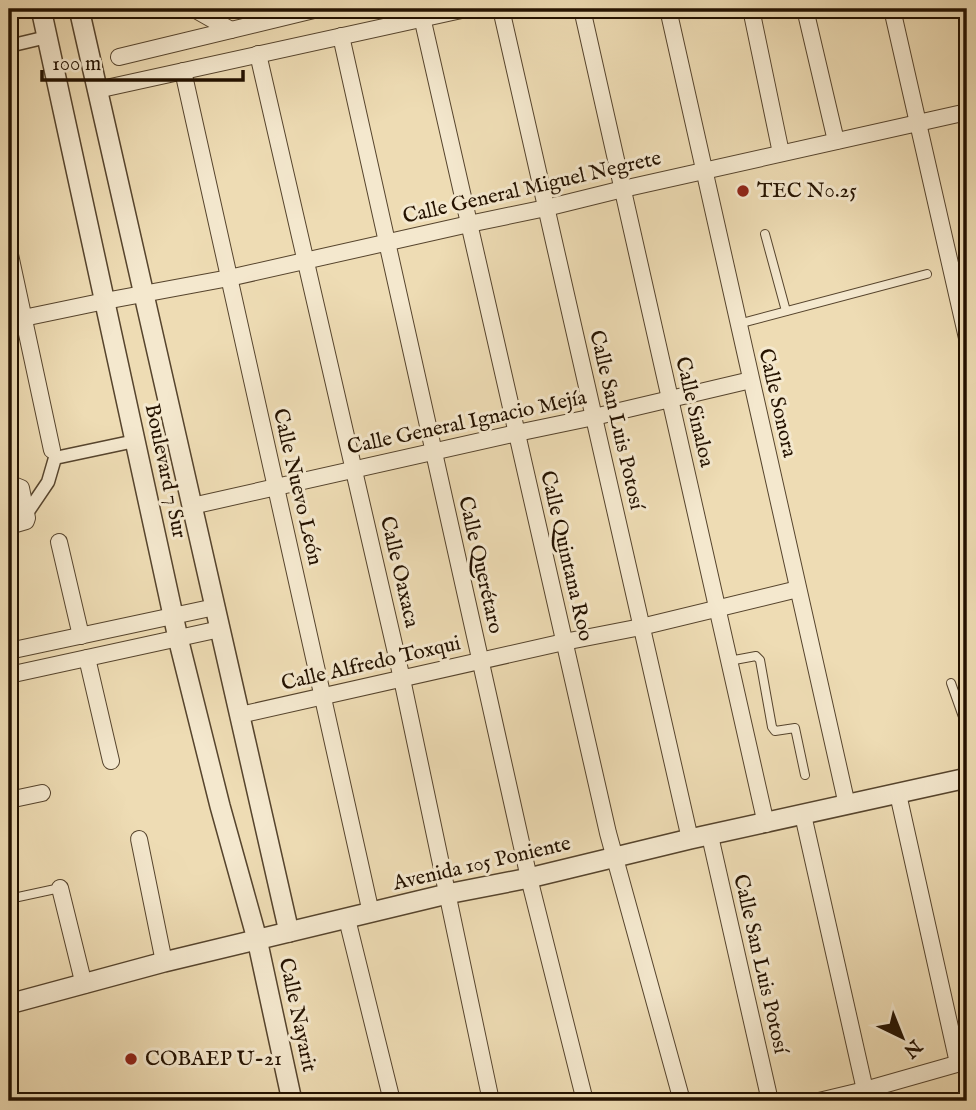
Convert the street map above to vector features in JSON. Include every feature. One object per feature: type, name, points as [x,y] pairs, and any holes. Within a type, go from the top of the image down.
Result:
[{"type":"street","name":"Boulevard 7 Sur","points":[[41,9],[178,638],[220,807],[257,939]]},
{"type":"street","name":"Boulevard 7 Sur","points":[[79,9],[289,932]]},
{"type":"street","points":[[194,9],[219,15],[231,30]]},
{"type":"street","points":[[119,57],[318,9]]},
{"type":"street","points":[[97,90],[466,9]]},
{"type":"street","name":"Calle San Luis Potosí","points":[[501,9],[641,627],[770,1101]]},
{"type":"street","name":"Calle Sinaloa","points":[[582,9],[766,824]]},
{"type":"street","name":"Calle Sonora","points":[[668,9],[847,805]]},
{"type":"street","points":[[751,9],[781,153]]},
{"type":"street","points":[[805,9],[836,141]]},
{"type":"street","points":[[892,9],[967,336]]},
{"type":"street","name":"Calle Quintana Roo","points":[[422,18],[615,857],[682,1101]]},
{"type":"street","name":"Calle Querétaro","points":[[341,36],[529,878],[585,1101]]},
{"type":"street","points":[[9,46],[47,37]]},
{"type":"street","name":"Calle Oaxaca","points":[[258,54],[402,679],[491,1101]]},
{"type":"street","name":"Calle Nuevo León","points":[[183,71],[371,913]]},
{"type":"street","name":"Calle General Miguel Negrete","points":[[17,319],[229,278],[967,112]]},
{"type":"street","points":[[9,250],[17,319],[52,450]]},
{"type":"street","name":"Calle General Ignacio Mejía","points":[[192,506],[751,380]]},
{"type":"street","points":[[9,526],[26,517],[48,482],[55,458],[135,441]]},
{"type":"street","points":[[9,487],[21,488],[26,517]]},
{"type":"street","points":[[59,542],[81,636]]},
{"type":"street","name":"Calle Alfredo Toxqui","points":[[240,715],[641,627],[798,589]]},
{"type":"street","points":[[9,651],[215,607]]},
{"type":"street","points":[[9,675],[220,629]]},
{"type":"street","points":[[36,646],[41,668]]},
{"type":"street","points":[[87,658],[111,761]]},
{"type":"street","name":"Avenida 105 Poniente","points":[[9,1004],[164,962],[447,894],[529,878],[967,778]]},
{"type":"street","points":[[9,800],[42,793]]},
{"type":"street","points":[[818,1101],[963,1062],[898,794]]},
{"type":"street","points":[[803,815],[865,1090]]},
{"type":"street","points":[[139,839],[164,962]]},
{"type":"street","points":[[60,888],[84,985]]},
{"type":"street","points":[[347,919],[392,1101]]},
{"type":"street","name":"Calle Nayarit","points":[[257,939],[292,1101]]},
{"type":"lane","points":[[765,234],[786,311]]},
{"type":"lane","points":[[738,324],[927,274]]},
{"type":"lane","points":[[729,661],[756,656],[760,660],[772,727],[775,731],[795,728],[805,775]]},
{"type":"lane","points":[[951,683],[967,728]]},
{"type":"lane","points":[[9,899],[60,888]]},
{"type":"place","name":"TEC N0.25","points":[[743,191]]},
{"type":"place","name":"COBAEP U-21","points":[[131,1059]]}]
